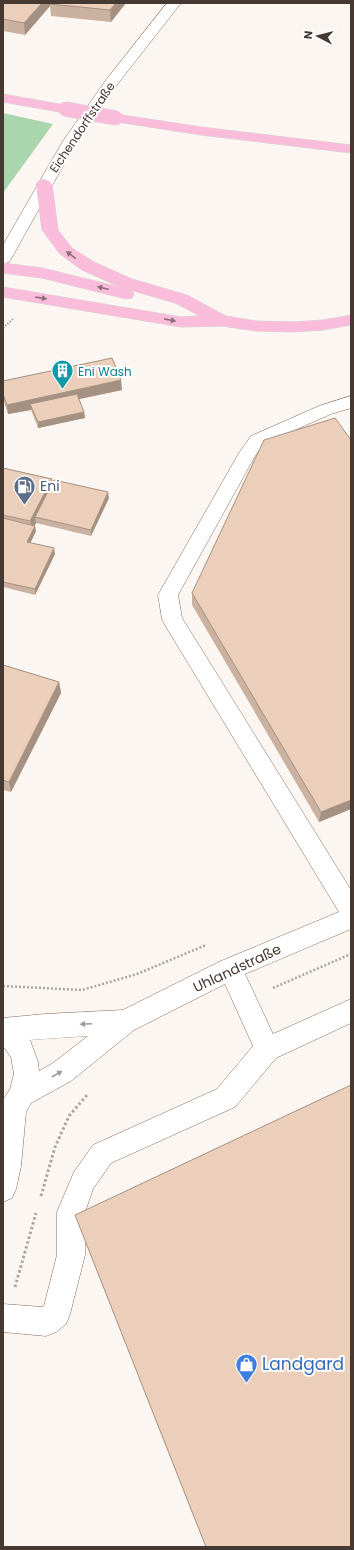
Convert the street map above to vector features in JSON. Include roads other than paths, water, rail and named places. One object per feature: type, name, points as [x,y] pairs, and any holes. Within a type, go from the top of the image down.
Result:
[{"type":"main road","points":[[3,98],[116,118],[247,137],[351,149]]},
{"type":"main road","points":[[247,137],[274,147],[351,160]]},
{"type":"main road","points":[[44,184],[50,230],[66,251],[76,259],[126,283],[181,299],[222,321]]},
{"type":"main road","points":[[3,268],[42,273],[152,300],[222,321],[256,326],[294,327],[323,326],[351,320]]},
{"type":"main road","points":[[3,292],[181,322],[222,321]]},
{"type":"street","name":"Eichendorffstraße","points":[[3,260],[44,184],[70,141],[112,83],[174,3]]},
{"type":"street","points":[[351,402],[331,418],[257,440],[248,453],[168,595],[172,619],[351,911]]},
{"type":"street","name":"Uhlandstraße","points":[[13,1107],[62,1072],[125,1022],[230,969],[351,918]]},
{"type":"street","points":[[230,969],[267,1049]]},
{"type":"street","points":[[3,1318],[46,1322],[56,1314],[71,1255],[71,1212],[83,1181],[102,1154],[226,1098],[267,1049],[351,1011]]},
{"type":"street","name":"Uhlandstraße","points":[[4,1030],[45,1026],[125,1022]]},
{"type":"street","name":"Uhlandstraße","points":[[4,1030],[20,1047],[25,1058],[27,1081],[13,1107]]},
{"type":"street","points":[[3,1189],[8,1166],[13,1107]]},
{"type":"place","name":"Eni Wash","points":[[62,390]]},
{"type":"place","name":"Eni","points":[[24,506]]},
{"type":"place","name":"Landgard","points":[[246,1384]]}]
